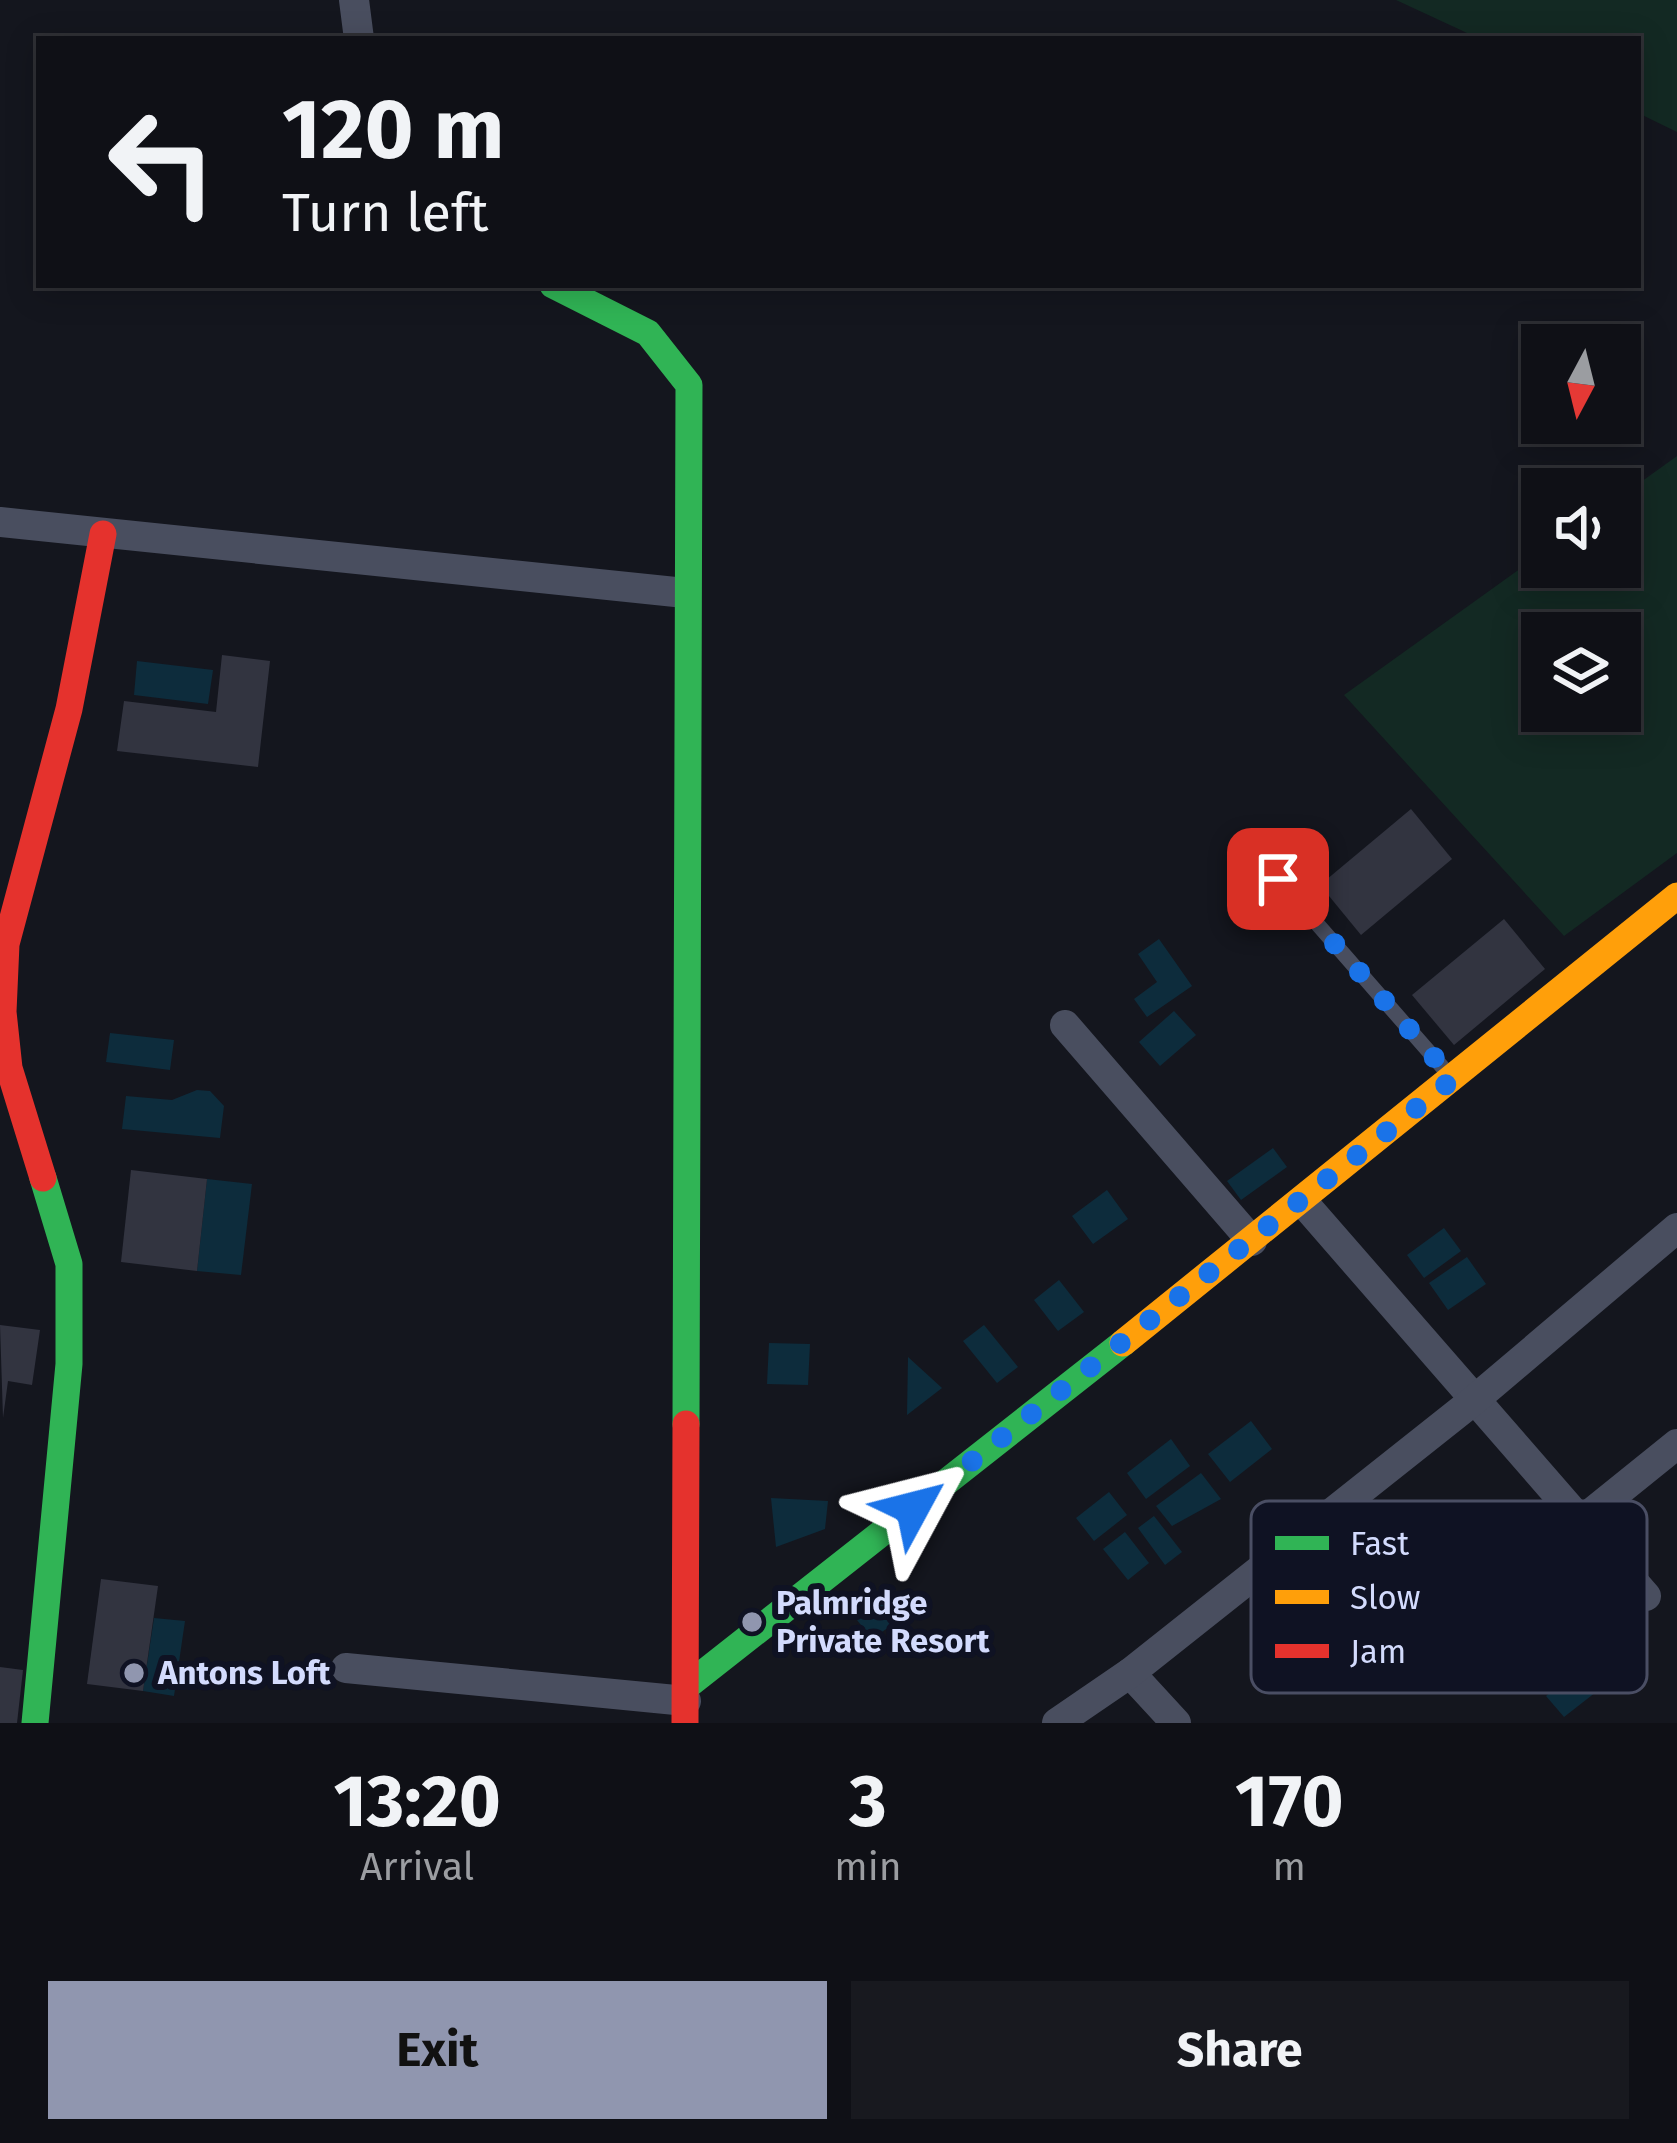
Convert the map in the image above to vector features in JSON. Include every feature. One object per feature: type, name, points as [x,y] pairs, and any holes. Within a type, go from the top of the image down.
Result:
[{"type":"street","points":[[354,0],[359,36]]},
{"type":"street","points":[[560,288],[651,330],[675,357],[689,385],[686,1703]]},
{"type":"street","points":[[0,522],[685,592]]},
{"type":"street","points":[[35,1723],[69,1364],[69,1264],[4,1068],[6,944],[69,709],[103,534]]},
{"type":"street","points":[[346,1668],[686,1703],[1677,896]]},
{"type":"street","points":[[1066,1025],[1252,1241]]},
{"type":"street","points":[[1302,1201],[1561,1501]]},
{"type":"street","points":[[1347,1501],[1677,1228]]},
{"type":"street","points":[[1606,1501],[1677,1444]]},
{"type":"street","points":[[1057,1723],[1130,1673],[1251,1577]]},
{"type":"street","points":[[1130,1673],[1176,1723]]},
{"type":"lane","points":[[1278,879],[1453,1079]]},
{"type":"green space","points":[[1396,0],[1677,0],[1677,132],[1641,114],[1641,36],[1474,36]]},
{"type":"green space","points":[[1677,456],[1677,853],[1564,936],[1344,695],[1521,568],[1521,588],[1641,588],[1641,482]]},
{"type":"water","points":[[137,661],[213,670],[208,704],[134,695]]},
{"type":"water","points":[[1159,939],[1192,986],[1147,1017],[1134,999],[1157,982],[1138,954]]},
{"type":"water","points":[[1174,1011],[1196,1035],[1160,1066],[1139,1042]]},
{"type":"water","points":[[110,1033],[174,1040],[170,1070],[106,1062]]},
{"type":"water","points":[[197,1090],[210,1091],[224,1106],[220,1138],[122,1129],[126,1096],[172,1100]]},
{"type":"water","points":[[1273,1148],[1287,1167],[1241,1200],[1227,1181]]},
{"type":"water","points":[[207,1179],[252,1184],[241,1275],[197,1271]]},
{"type":"water","points":[[1107,1190],[1128,1219],[1093,1244],[1072,1216]]},
{"type":"water","points":[[1444,1228],[1461,1251],[1424,1278],[1407,1255]]},
{"type":"water","points":[[1467,1257],[1486,1284],[1448,1310],[1429,1283]]},
{"type":"water","points":[[1059,1280],[1084,1312],[1058,1331],[1034,1300]]},
{"type":"water","points":[[984,1325],[1018,1367],[997,1383],[963,1341]]},
{"type":"water","points":[[769,1343],[810,1344],[808,1385],[767,1384]]},
{"type":"water","points":[[908,1357],[942,1388],[907,1415]]},
{"type":"water","points":[[1251,1421],[1272,1449],[1230,1482],[1208,1454]]},
{"type":"water","points":[[1171,1439],[1190,1466],[1146,1499],[1127,1473]]},
{"type":"water","points":[[1201,1473],[1221,1499],[1172,1526],[1156,1506]]},
{"type":"water","points":[[1109,1492],[1127,1515],[1094,1541],[1076,1518]]},
{"type":"water","points":[[771,1498],[828,1501],[825,1529],[776,1547]]},
{"type":"water","points":[[1154,1516],[1182,1552],[1165,1565],[1138,1528]]},
{"type":"water","points":[[1125,1532],[1149,1563],[1128,1580],[1103,1549]]},
{"type":"water","points":[[884,1600],[899,1620],[872,1639],[857,1620]]},
{"type":"water","points":[[154,1618],[185,1621],[174,1696],[143,1691]]},
{"type":"water","points":[[1550,1693],[1595,1693],[1564,1717],[1546,1696]]},
{"type":"building","points":[[222,655],[270,661],[258,767],[117,751],[124,701],[216,712]]},
{"type":"building","points":[[1411,809],[1452,859],[1361,935],[1320,885]]},
{"type":"building","points":[[1504,919],[1545,969],[1454,1045],[1412,995]]},
{"type":"building","points":[[131,1170],[207,1179],[197,1271],[121,1262]]},
{"type":"building","points":[[0,1325],[40,1330],[32,1385],[8,1381],[3,1418]]},
{"type":"building","points":[[101,1579],[158,1586],[143,1691],[87,1684]]},
{"type":"building","points":[[0,1667],[23,1670],[17,1723],[0,1723]]},
{"type":"traffic: fast","points":[[559,288],[648,333],[689,385],[686,1424]]},
{"type":"traffic: fast","points":[[35,1723],[69,1364],[69,1264],[43,1178]]},
{"type":"traffic: fast","points":[[687,1686],[1123,1343]]},
{"type":"traffic: slow","points":[[1123,1343],[1677,896]]},
{"type":"traffic: jam","points":[[43,1178],[9,1068],[3,1012],[6,944],[69,709],[103,534]]},
{"type":"traffic: jam","points":[[685,1723],[686,1424]]},
{"type":"place","name":"Palmridge Private Resort","points":[[752,1622]]},
{"type":"place","name":"Antons Loft","points":[[134,1673]]},
{"type":"route","points":[[913,1508],[1453,1079],[1278,879]]}]
